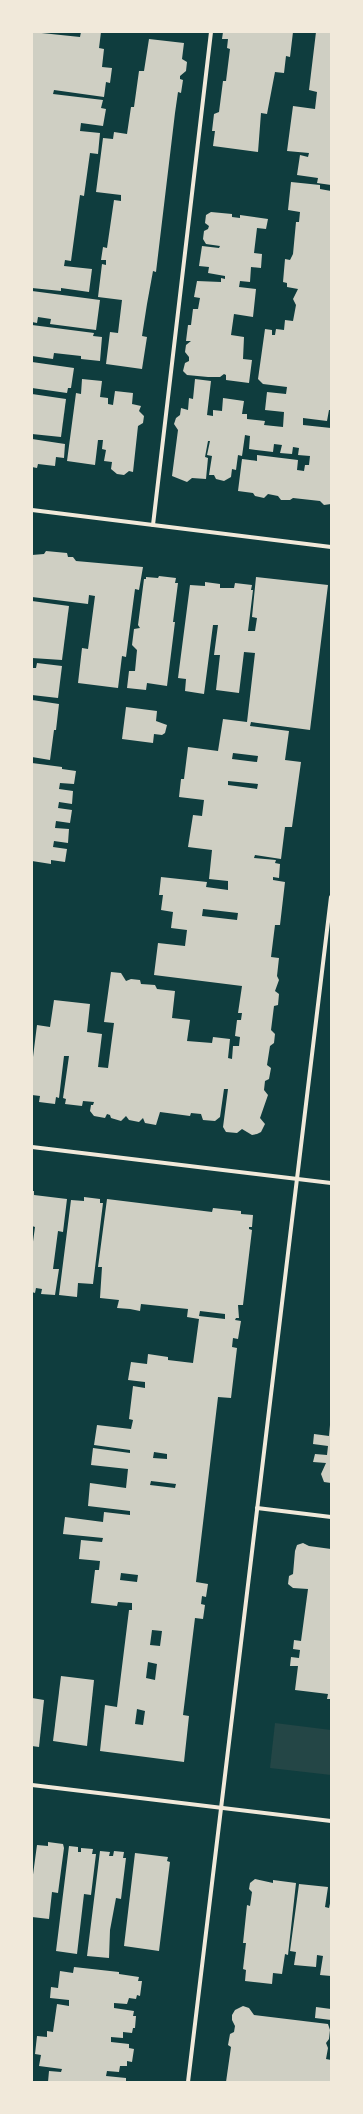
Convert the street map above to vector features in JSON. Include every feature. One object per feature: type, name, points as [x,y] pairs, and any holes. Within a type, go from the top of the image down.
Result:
[{"type":"street","points":[[153,525],[211,32]]},
{"type":"street","points":[[32,510],[331,547]]},
{"type":"street","points":[[188,2082],[331,897]]},
{"type":"street","points":[[32,1147],[331,1183]]},
{"type":"street","points":[[257,1508],[331,1517]]},
{"type":"street","points":[[32,1785],[331,1821]]},
{"type":"shaded area","points":[[275,1723],[331,1730],[331,1775],[270,1768]]},
{"type":"building","points":[[32,32],[80,37],[81,32],[101,32],[99,48],[104,49],[102,67],[112,68],[110,83],[106,82],[104,97],[54,90],[53,94],[103,100],[101,108],[106,109],[103,126],[81,123],[80,131],[100,133],[98,154],[90,153],[84,196],[80,195],[71,261],[65,260],[64,266],[92,269],[89,292],[61,288],[61,291],[32,288]]},
{"type":"building","points":[[223,32],[293,32],[290,57],[286,56],[284,73],[275,72],[267,114],[261,113],[258,152],[213,146],[215,131],[212,131],[214,114],[219,112],[223,81],[226,81],[230,49],[227,48],[228,39],[222,39]]},
{"type":"building","points":[[316,32],[331,32],[331,185],[317,183],[318,178],[297,175],[300,155],[308,157],[309,153],[287,151],[293,106],[315,109],[317,92],[309,90]]},
{"type":"building","points":[[149,39],[184,43],[182,59],[187,62],[186,71],[180,76],[180,79],[183,80],[181,93],[178,92],[175,113],[156,272],[153,271],[142,336],[147,337],[142,369],[106,364],[110,332],[118,333],[122,300],[98,297],[102,264],[106,265],[106,260],[101,260],[103,247],[107,248],[114,200],[121,201],[121,195],[96,192],[103,138],[113,139],[114,132],[127,134],[131,107],[134,107],[139,71],[144,71]]},
{"type":"building","points":[[291,182],[320,185],[320,189],[331,191],[331,410],[329,410],[327,421],[303,418],[303,425],[331,428],[331,504],[324,505],[320,501],[293,498],[290,500],[281,500],[278,496],[268,494],[264,498],[255,496],[253,493],[238,491],[242,459],[257,461],[257,455],[298,460],[297,470],[304,471],[305,465],[309,465],[310,456],[298,455],[299,448],[293,447],[292,454],[280,453],[282,445],[274,444],[273,452],[249,449],[250,436],[245,435],[242,456],[238,455],[236,470],[232,469],[231,477],[224,481],[216,479],[214,475],[209,475],[212,456],[207,455],[210,441],[208,441],[205,457],[208,458],[206,479],[192,478],[187,482],[172,476],[178,430],[174,424],[176,418],[180,415],[181,408],[188,410],[189,398],[193,399],[195,379],[211,381],[207,415],[213,416],[213,410],[222,411],[223,398],[244,401],[242,414],[247,414],[247,419],[265,421],[264,425],[283,427],[284,412],[265,410],[267,392],[286,394],[287,387],[263,384],[258,379],[265,329],[272,330],[272,335],[275,335],[276,329],[284,330],[285,320],[293,321],[296,305],[293,299],[298,289],[287,287],[287,283],[283,282],[285,259],[290,260],[293,254],[296,222],[299,222],[300,212],[288,210]]},
{"type":"building","points":[[211,212],[232,214],[232,217],[240,218],[240,215],[268,219],[266,229],[257,228],[254,253],[262,254],[261,268],[251,267],[250,282],[240,281],[239,287],[256,289],[253,317],[234,314],[231,335],[244,337],[243,359],[252,360],[249,383],[226,380],[226,375],[224,374],[220,377],[208,377],[187,375],[183,371],[185,363],[189,361],[189,357],[185,352],[186,345],[191,341],[186,341],[188,325],[191,325],[193,309],[198,309],[200,298],[194,297],[197,281],[221,282],[221,278],[225,279],[225,276],[208,273],[209,267],[199,266],[202,246],[219,248],[220,246],[206,244],[203,239],[204,231],[208,229],[209,226],[205,223],[206,215]]},
{"type":"building","points":[[32,291],[100,300],[96,330],[50,324],[51,319],[38,317],[37,323],[32,322]]},
{"type":"building","points":[[32,325],[94,333],[93,336],[102,337],[100,361],[81,359],[81,356],[54,353],[53,359],[32,356]]},
{"type":"building","points":[[32,362],[74,368],[71,388],[68,388],[67,393],[32,388]]},
{"type":"building","points":[[82,379],[102,381],[100,397],[108,398],[108,404],[113,405],[115,391],[133,393],[132,404],[141,406],[139,411],[144,416],[143,423],[138,426],[133,472],[129,471],[124,475],[117,474],[111,469],[112,462],[104,461],[106,450],[102,449],[103,440],[98,440],[95,465],[67,461],[76,393],[81,394]]},
{"type":"building","points":[[32,394],[66,399],[61,437],[32,434]]},
{"type":"building","points":[[32,439],[65,444],[64,458],[56,457],[55,466],[38,464],[37,468],[32,467]]},
{"type":"building","points":[[46,551],[67,553],[68,557],[73,557],[76,561],[143,567],[139,590],[135,589],[126,657],[122,656],[118,688],[78,683],[82,648],[88,649],[95,596],[89,595],[88,604],[32,597],[32,555],[44,554]]},
{"type":"building","points":[[159,576],[176,578],[175,583],[178,583],[167,686],[147,683],[146,690],[127,688],[129,671],[135,671],[137,650],[132,645],[134,629],[140,628],[138,625],[144,579],[146,579],[146,577],[158,578]]},
{"type":"building","points":[[256,577],[328,585],[310,730],[251,722],[250,726],[289,731],[285,760],[301,762],[292,827],[285,827],[281,859],[255,855],[254,858],[276,860],[275,863],[280,864],[279,878],[273,877],[273,880],[285,882],[280,925],[275,925],[271,957],[279,958],[277,976],[279,980],[275,991],[279,994],[278,1005],[274,1006],[271,1030],[275,1034],[274,1043],[270,1046],[267,1065],[271,1068],[269,1079],[265,1081],[264,1090],[268,1095],[260,1118],[265,1124],[261,1132],[257,1134],[252,1135],[242,1129],[237,1133],[226,1132],[223,1127],[228,1089],[224,1089],[220,1117],[215,1121],[203,1120],[201,1114],[191,1113],[190,1116],[160,1112],[156,1125],[145,1123],[143,1118],[139,1122],[129,1120],[126,1116],[121,1121],[111,1118],[110,1115],[107,1114],[105,1118],[94,1116],[90,1111],[91,1105],[93,1105],[94,1102],[83,1101],[82,1106],[65,1104],[66,1099],[63,1098],[69,1056],[64,1056],[59,1098],[56,1097],[55,1104],[39,1102],[40,1096],[32,1095],[32,1065],[37,1025],[50,1027],[54,1000],[90,1004],[87,1032],[102,1034],[98,1067],[108,1068],[114,1023],[104,1022],[111,972],[121,973],[126,981],[131,979],[140,980],[141,984],[155,985],[157,989],[175,991],[172,1018],[190,1020],[187,1041],[212,1043],[213,1037],[230,1039],[228,1058],[232,1059],[233,1046],[239,1046],[240,1037],[235,1036],[237,1020],[241,1020],[242,1013],[238,1013],[242,986],[154,975],[158,943],[185,946],[187,930],[171,928],[173,912],[161,910],[163,895],[159,895],[161,877],[207,882],[206,887],[228,890],[228,881],[209,879],[212,850],[188,847],[193,815],[202,816],[204,800],[179,797],[181,779],[184,779],[188,747],[218,751],[223,719],[247,722],[255,653],[244,652],[239,693],[216,690],[220,655],[214,655],[218,625],[213,625],[204,694],[185,691],[186,679],[178,678],[190,585],[205,586],[205,582],[220,584],[220,588],[234,588],[235,583],[252,585],[251,590],[253,590],[248,631],[255,631],[257,618],[252,617]],"holes":[[[233,753],[258,756],[257,762],[232,759]],[[228,781],[258,784],[257,789],[228,785]],[[203,909],[238,913],[237,920],[202,916]]]},
{"type":"building","points":[[32,601],[69,606],[62,660],[32,658]]},
{"type":"building","points":[[37,663],[62,666],[58,698],[32,695],[32,668],[36,668]]},
{"type":"building","points":[[32,700],[59,704],[50,760],[32,757]]},
{"type":"building","points":[[126,707],[157,711],[156,721],[167,725],[165,733],[162,735],[154,734],[153,743],[122,739]]},
{"type":"building","points":[[32,763],[62,767],[62,769],[76,771],[74,784],[60,783],[59,789],[73,791],[72,804],[59,802],[58,808],[72,810],[70,823],[56,821],[55,828],[69,829],[68,843],[54,841],[53,847],[67,849],[65,862],[51,860],[51,864],[32,861]]},
{"type":"building","points":[[32,1191],[34,1191],[34,1195],[67,1199],[63,1232],[58,1231],[53,1269],[59,1269],[55,1295],[41,1294],[42,1289],[36,1288],[35,1293],[32,1292],[32,1249],[35,1227],[32,1226]]},
{"type":"building","points":[[84,1197],[100,1199],[100,1203],[103,1203],[93,1284],[78,1283],[77,1297],[59,1295],[71,1200],[84,1201]]},
{"type":"building","points":[[107,1199],[212,1212],[213,1208],[241,1211],[241,1214],[253,1215],[252,1227],[249,1227],[249,1229],[252,1230],[243,1305],[238,1305],[239,1318],[236,1318],[235,1320],[241,1321],[238,1339],[233,1338],[232,1347],[237,1348],[231,1398],[218,1397],[196,1582],[208,1584],[206,1597],[202,1596],[201,1604],[205,1605],[203,1619],[195,1618],[183,1715],[189,1716],[184,1762],[100,1751],[105,1705],[117,1707],[129,1610],[132,1610],[132,1603],[118,1602],[117,1606],[91,1603],[95,1570],[99,1570],[100,1561],[79,1559],[81,1540],[102,1542],[103,1538],[63,1534],[65,1517],[103,1522],[104,1512],[130,1515],[130,1511],[88,1506],[90,1483],[126,1488],[128,1469],[91,1465],[93,1448],[130,1453],[130,1450],[94,1445],[97,1425],[131,1429],[133,1420],[129,1419],[133,1386],[145,1388],[145,1382],[128,1380],[131,1362],[147,1364],[148,1354],[168,1357],[168,1360],[193,1363],[199,1319],[187,1317],[188,1309],[141,1304],[140,1311],[117,1308],[119,1300],[100,1298],[102,1267],[98,1267]],"holes":[[[200,1311],[225,1314],[225,1319],[199,1316]],[[154,1452],[167,1454],[167,1459],[153,1458]],[[151,1481],[176,1484],[175,1488],[150,1485]],[[121,1573],[138,1575],[137,1582],[120,1580]],[[152,1630],[162,1631],[160,1646],[150,1645]],[[148,1662],[157,1664],[155,1680],[146,1678]],[[137,1709],[145,1711],[143,1725],[135,1724]]]},
{"type":"building","points":[[330,1425],[331,1483],[324,1482],[321,1474],[326,1463],[313,1462],[315,1454],[327,1455],[328,1446],[313,1444],[314,1434],[329,1436]]},
{"type":"building","points":[[303,1543],[309,1546],[331,1549],[331,1699],[327,1699],[328,1694],[295,1690],[298,1666],[290,1666],[291,1657],[299,1658],[300,1650],[293,1649],[294,1640],[301,1641],[308,1589],[293,1588],[288,1584],[289,1576],[293,1574],[297,1545]]},
{"type":"building","points":[[61,1676],[94,1680],[87,1746],[53,1741]]},
{"type":"building","points":[[32,1698],[44,1700],[39,1747],[32,1746]]},
{"type":"building","points":[[48,1842],[63,1844],[64,1848],[58,1893],[52,1892],[49,1919],[32,1917],[32,1882],[37,1845],[48,1846]]},
{"type":"building","points":[[69,1846],[78,1847],[78,1852],[81,1852],[81,1848],[93,1849],[92,1854],[96,1854],[91,1895],[84,1894],[77,1954],[56,1951]]},
{"type":"building","points":[[100,1851],[110,1852],[109,1856],[113,1856],[114,1851],[124,1852],[123,1858],[126,1858],[121,1899],[116,1898],[110,1930],[109,1958],[87,1956]]},
{"type":"building","points":[[135,1853],[168,1857],[167,1861],[170,1862],[159,1951],[124,1946]]},
{"type":"building","points":[[255,1879],[273,1883],[273,1880],[296,1883],[288,1955],[285,1954],[282,1974],[273,1973],[272,1984],[245,1981],[246,1970],[243,1969],[246,1943],[243,1943],[247,1905],[250,1906],[252,1892],[249,1889],[250,1883]]},
{"type":"building","points":[[299,1884],[328,1887],[325,1907],[329,1908],[331,1899],[331,1976],[320,1975],[323,1956],[317,1955],[316,1967],[294,1965],[296,1952],[290,1951]]},
{"type":"building","points":[[74,1967],[119,1972],[119,1974],[139,1977],[138,1981],[142,1981],[140,1996],[137,1995],[136,1999],[129,1998],[127,2004],[114,2003],[114,2008],[134,2011],[133,2016],[136,2016],[135,2028],[133,2028],[132,2033],[123,2032],[123,2038],[111,2037],[111,2042],[129,2044],[129,2048],[134,2049],[132,2062],[127,2061],[127,2066],[120,2066],[119,2072],[107,2071],[106,2076],[126,2078],[126,2082],[48,2082],[49,2071],[61,2072],[62,2069],[39,2066],[41,2055],[35,2054],[37,2036],[47,2037],[47,2031],[53,2032],[57,2004],[69,2006],[69,2000],[50,1998],[51,1987],[58,1988],[60,1971],[73,1973]]},
{"type":"building","points":[[243,2006],[249,2008],[254,2015],[328,2024],[330,2030],[329,2039],[326,2043],[328,2048],[326,2059],[331,2060],[331,2082],[226,2082],[231,2047],[228,2045],[230,2034],[234,2032],[235,2026],[232,2020],[232,2015],[235,2010]]},
{"type":"building","points":[[316,2007],[331,2009],[331,2020],[315,2018]]}]
